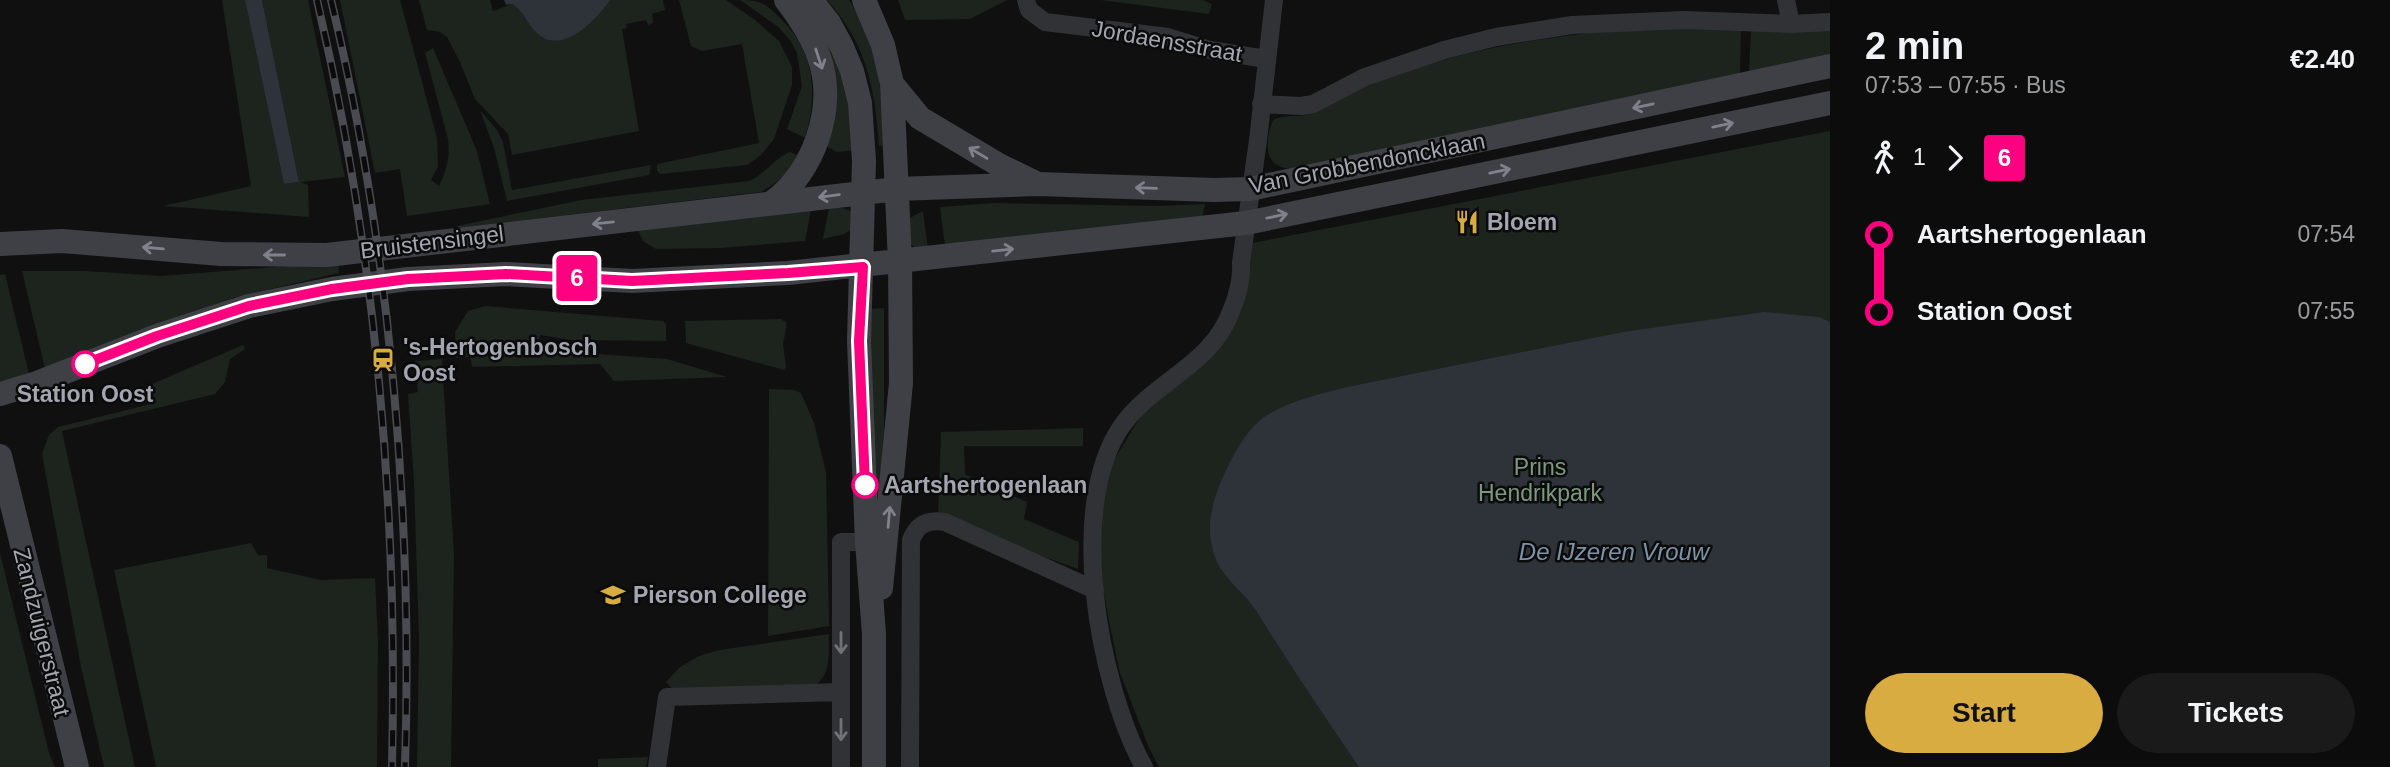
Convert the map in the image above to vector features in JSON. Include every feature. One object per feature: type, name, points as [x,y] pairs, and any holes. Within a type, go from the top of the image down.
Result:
[{"type":"main road","points":[[771,203],[791,187],[811,154],[822,119],[826,93],[820,57],[806,28],[786,0]]},
{"type":"main road","points":[[811,0],[835,34],[857,87],[863,145],[863,267],[859,341],[867,542],[874,634],[874,767]]},
{"type":"main road","points":[[864,0],[883,45],[892,85],[900,262],[901,383],[887,543],[874,634]]},
{"type":"main road","name":"Van Grobbendoncklaan","points":[[897,189],[1038,184],[1250,189],[1830,66]]},
{"type":"main road","points":[[892,85],[920,118],[999,165],[1038,184]]},
{"type":"main road","name":"Van Grobbendoncklaan","points":[[900,262],[1246,223],[1830,103]]},
{"type":"main road","name":"Bruistensingel","points":[[0,244],[62,241],[221,254],[327,255],[897,189]]},
{"type":"main road","name":"Bruistensingel","points":[[0,394],[37,383],[157,336],[249,306],[332,289],[408,279],[506,274],[632,281],[788,273],[900,262]]},
{"type":"main road","name":"Zandzuigerstraat","points":[[0,456],[62,716],[77,767]]},
{"type":"street","points":[[1144,767],[1121,714],[1107,668],[1095,590],[1093,545],[1097,488],[1106,453],[1126,421],[1150,395],[1213,345],[1228,322],[1237,298],[1274,0]]},
{"type":"street","points":[[1786,0],[1790,24]]},
{"type":"street","name":"Jordaensstraat","points":[[1028,5],[1045,22],[1168,37],[1210,50],[1266,58]]},
{"type":"street","points":[[1261,104],[1313,104],[1365,77],[1444,50],[1496,37],[1572,25],[1674,20],[1790,24],[1830,22]]},
{"type":"street","points":[[910,767],[911,540],[915,530],[923,523],[934,520],[945,522],[1095,590]]},
{"type":"street","points":[[841,767],[841,542],[867,542]]},
{"type":"street","points":[[657,767],[667,697],[841,692]]},
{"type":"green space","points":[[222,0],[245,0],[284,184],[299,182],[262,0],[308,0],[345,177],[301,182],[308,185],[309,217],[163,206],[251,186]]},
{"type":"green space","points":[[340,0],[400,0],[437,138],[438,166],[431,180],[439,186],[449,152],[425,53],[433,48],[477,151],[490,204],[407,216],[400,169],[375,173]]},
{"type":"green space","points":[[419,0],[490,0],[493,11],[512,4],[526,15],[528,21],[610,0],[663,0],[665,10],[652,14],[653,23],[648,25],[646,20],[626,24],[627,28],[622,29],[639,131],[512,155],[508,134],[475,99],[447,37],[440,32],[427,30]]},
{"type":"green space","points":[[679,0],[726,0],[779,41],[792,67],[792,85],[774,139],[761,155],[747,165],[660,174],[657,170],[657,164],[759,143],[742,44],[702,51],[691,46]]},
{"type":"green space","points":[[740,0],[759,2],[768,7],[793,32],[801,46],[811,75],[812,90],[812,106],[805,138],[787,129],[802,86],[797,53],[790,40],[777,26]]},
{"type":"green space","points":[[827,0],[849,0],[868,35],[878,70],[883,146],[879,146],[875,105],[860,51],[841,17]]},
{"type":"green space","points":[[898,0],[1007,0],[970,19],[905,20]]},
{"type":"green space","points":[[1100,0],[1203,0],[1212,4],[1209,14]]},
{"type":"green space","points":[[1644,28],[1741,30],[1740,74],[1314,165],[1285,168],[1272,161],[1269,155],[1268,141],[1273,120],[1309,114],[1396,75],[1501,46]]},
{"type":"green space","points":[[1751,31],[1830,31],[1830,56],[1749,72]]},
{"type":"green space","points":[[823,36],[846,72],[856,150],[837,152],[826,146]]},
{"type":"green space","points":[[480,110],[497,130],[503,142],[512,190],[651,165],[649,175],[507,201],[494,148]]},
{"type":"green space","name":"De IJzeren Vrouw","points":[[1830,131],[1830,767],[1159,767],[1120,673],[1111,631],[1094,541],[1102,480],[1143,412],[1211,355],[1247,244]]},
{"type":"green space","points":[[790,152],[797,155],[790,167],[777,181],[761,192],[457,226],[581,200],[749,181]]},
{"type":"green space","points":[[993,203],[1158,206],[1205,204],[1202,218],[945,246],[940,207]]},
{"type":"green space","points":[[840,207],[853,212],[853,229],[823,239],[829,208]]},
{"type":"green space","points":[[811,210],[805,241],[720,248],[656,249],[643,241],[638,230]]},
{"type":"green space","points":[[923,211],[928,249],[914,247],[909,242],[906,220]]},
{"type":"green space","points":[[338,262],[339,273],[233,298],[45,369],[22,271],[86,271],[161,276]]},
{"type":"green space","points":[[5,274],[29,374],[0,381],[0,275]]},
{"type":"green space","points":[[485,306],[663,321],[666,324],[666,341],[571,340],[540,335],[538,346],[570,352],[667,359],[727,377],[614,381],[600,364],[472,367],[470,357],[456,358],[455,332],[468,311]]},
{"type":"green space","points":[[884,308],[884,432],[878,508],[870,379],[871,309]]},
{"type":"green space","points":[[781,319],[787,323],[783,345],[786,367],[784,370],[686,343],[685,321]]},
{"type":"green space","points":[[243,345],[245,349],[230,359],[225,382],[215,394],[62,431],[135,767],[104,767],[81,667],[42,454],[49,435],[58,427],[147,405],[145,387]]},
{"type":"green space","points":[[442,359],[454,555],[451,767],[417,767],[419,639],[408,394],[418,392],[415,361]]},
{"type":"green space","points":[[769,389],[794,390],[801,393],[814,423],[826,472],[829,626],[768,636]]},
{"type":"green space","points":[[1083,428],[1083,446],[964,446],[965,474],[1027,502],[1024,519],[1079,542],[1078,569],[1033,553],[955,517],[938,517],[941,432]]},
{"type":"green space","points":[[251,543],[258,555],[267,555],[267,568],[321,580],[375,578],[378,640],[377,767],[156,767],[114,570]]},
{"type":"green space","points":[[0,553],[49,753],[55,767],[0,767]]},
{"type":"green space","points":[[829,634],[827,667],[817,684],[673,690],[666,682],[680,667],[699,656],[719,650]]},
{"type":"green space","points":[[648,757],[646,767],[598,767],[598,759]]},
{"type":"water","points":[[245,0],[262,0],[299,182],[284,184]]},
{"type":"water","points":[[504,0],[610,0],[597,17],[578,33],[557,41],[537,33],[520,11],[512,4],[506,5]]},
{"type":"water","name":"De IJzeren Vrouw","points":[[1764,312],[1819,317],[1830,322],[1830,767],[1359,767],[1257,612],[1221,569],[1215,557],[1210,533],[1213,504],[1228,465],[1250,430],[1277,409],[1347,387],[1623,332]]},
{"type":"railway","points":[[317,0],[354,190],[379,381],[391,574],[392,767]]},
{"type":"railway","points":[[331,0],[369,187],[393,381],[405,576],[405,767]]},
{"type":"bus line","name":"6","points":[[85,364],[157,336],[249,306],[332,289],[408,279],[506,274],[632,281],[863,267],[859,341],[865,485]]},
{"type":"place","name":"Bloem","points":[[1467,222]]},
{"type":"place","name":"'s-Hertogenbosch Oost","points":[[383,360]]},
{"type":"place","name":"Station Oost","points":[[85,364]]},
{"type":"place","name":"Aartshertogenlaan","points":[[865,485]]},
{"type":"place","name":"Pierson College","points":[[613,595]]},
{"type":"park label","name":"Prins Hendrikpark","points":[[1540,480]]}]
